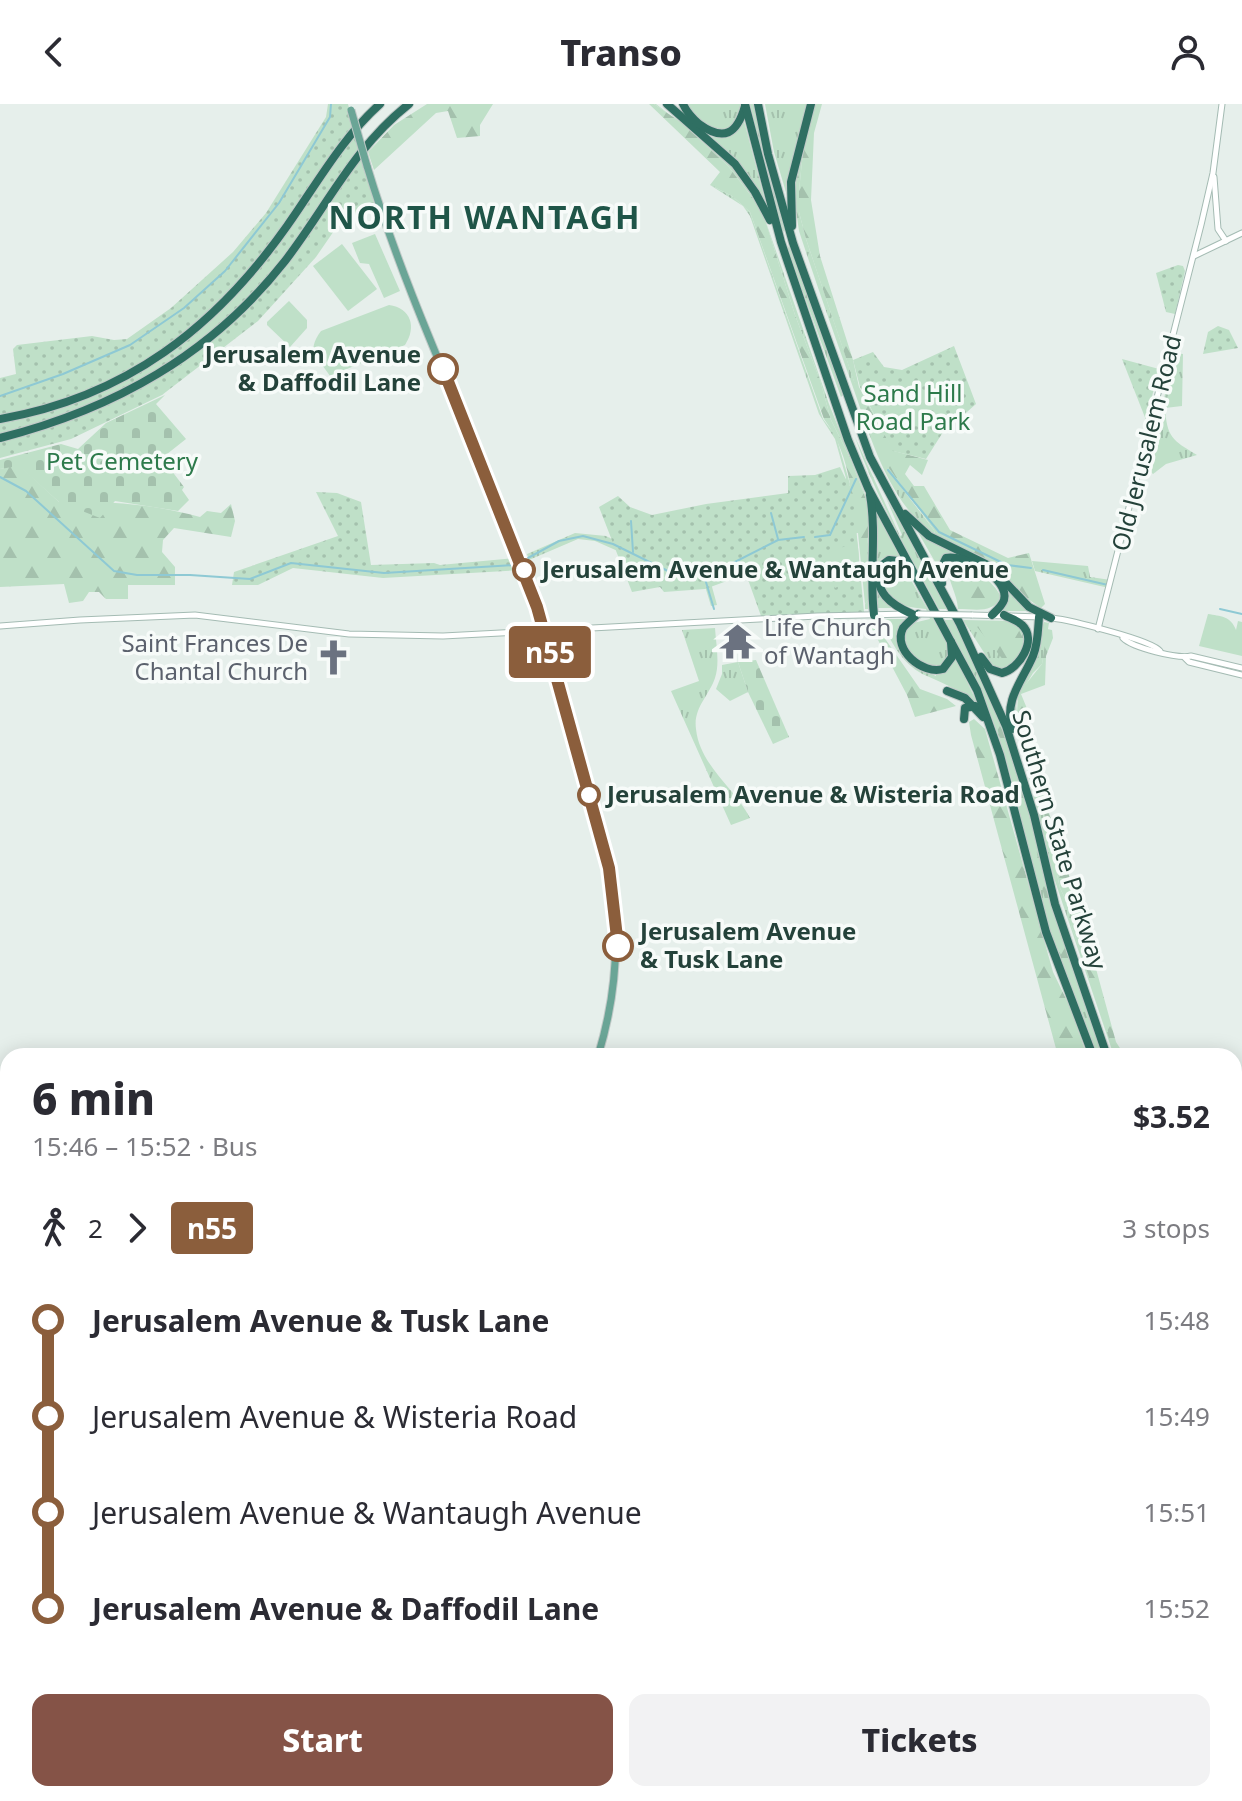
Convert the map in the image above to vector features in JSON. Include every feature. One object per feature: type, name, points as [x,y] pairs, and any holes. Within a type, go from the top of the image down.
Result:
[{"type":"highway","points":[[0,419],[47,408],[93,391],[133,372],[192,332],[245,283],[351,134],[380,104]]},
{"type":"highway","points":[[0,438],[40,428],[119,398],[201,345],[236,314],[284,262],[357,154],[409,104]]},
{"type":"highway","points":[[658,104],[693,128]]},
{"type":"highway","points":[[667,104],[742,172],[781,242]]},
{"type":"highway","points":[[683,104],[691,118],[719,134],[726,134],[737,127],[745,105]]},
{"type":"highway","name":"Southern State Parkway","points":[[758,104],[768,154],[793,243],[870,457],[960,624],[1006,726],[1034,815],[1055,904],[1104,1048]]},
{"type":"highway","points":[[793,243],[791,182],[811,104]]},
{"type":"highway","name":"Southern State Parkway","points":[[745,105],[781,242],[848,440],[870,490],[977,690],[1006,777],[1046,932],[1090,1048]]},
{"type":"highway","points":[[870,457],[907,517],[920,530],[990,566],[1029,607],[1051,618]]},
{"type":"highway","points":[[870,490],[874,516],[870,582],[874,615]]},
{"type":"highway","points":[[950,606],[939,572],[943,561],[956,556],[978,566],[1003,588],[1002,604],[992,615]]},
{"type":"highway","points":[[927,599],[902,563],[893,559],[884,562],[878,573],[883,594],[894,606],[915,614],[905,625],[901,637],[904,650],[929,670],[943,669],[952,657],[951,641]]},
{"type":"highway","points":[[960,624],[987,665],[995,672],[1002,673],[1016,667],[1028,640],[1023,626],[1004,615]]},
{"type":"highway","points":[[1034,815],[1010,725],[1009,706],[1035,649],[1039,617]]},
{"type":"highway","points":[[947,691],[958,694],[975,706],[990,727]]},
{"type":"highway","points":[[964,719],[965,708],[975,706]]},
{"type":"main road","points":[[1222,104],[1213,173],[1218,229],[1226,241]]},
{"type":"main road","points":[[351,107],[391,237],[525,572],[609,868],[618,946],[612,1000],[600,1048]]},
{"type":"main road","name":"Old Jerusalem Road","points":[[1098,629],[1213,173]]},
{"type":"main road","points":[[1194,256],[1242,233]]},
{"type":"main road","points":[[0,626],[185,615],[367,635],[443,636],[874,615],[1004,615],[1051,618],[1098,629],[1122,637],[1129,644],[1185,658],[1189,662],[1242,668]]},
{"type":"main road","points":[[1225,667],[1242,675]]},
{"type":"green space","points":[[328,104],[348,104],[376,210],[338,225],[316,257],[258,321],[162,395],[71,439],[0,458],[0,378],[16,374],[13,349],[17,345],[92,336],[127,339],[171,308],[233,252],[266,213],[326,117]]},
{"type":"green space","points":[[427,104],[493,104],[480,125],[480,136],[457,138],[448,111],[436,113],[374,170],[368,152],[394,125]]},
{"type":"green space","points":[[649,104],[654,104],[682,123],[728,166],[762,210],[831,420],[867,502],[870,522],[867,544],[868,600],[865,604],[858,533],[827,535],[850,484],[846,466],[824,419],[750,212],[732,196],[710,185],[720,172]]},
{"type":"green space","points":[[685,104],[740,104],[741,114],[733,128],[717,132],[690,114]]},
{"type":"green space","points":[[750,104],[755,104],[796,260],[843,395],[841,397],[787,248],[791,250],[785,230],[782,232]]},
{"type":"green space","points":[[765,104],[808,104],[788,199],[774,152]]},
{"type":"green space","points":[[815,104],[803,151],[799,191],[799,212],[806,239],[854,381],[901,487],[934,530],[935,536],[904,504],[881,463],[799,231],[794,197],[796,173]]},
{"type":"green space","points":[[815,104],[822,104],[814,133],[811,200],[820,256],[859,387],[894,451],[928,460],[922,475],[910,465],[905,474],[914,486],[924,486],[950,530],[1008,558],[1029,553],[1045,604],[1041,608],[1025,597],[993,562],[935,536],[934,530],[878,453],[799,212],[803,151]]},
{"type":"green space","points":[[744,121],[766,204],[742,166],[712,138],[713,135],[733,134]]},
{"type":"green space","points":[[691,131],[734,165],[762,209],[728,166]]},
{"type":"green space","points":[[710,185],[732,196],[750,212],[823,419],[836,436],[850,484],[828,535],[846,478],[835,439],[819,414],[750,216],[743,206]]},
{"type":"green space","points":[[764,217],[829,404],[870,507],[870,520],[867,502],[851,460],[831,420]]},
{"type":"green space","points":[[375,234],[400,291],[384,298],[369,264],[360,263],[352,243]]},
{"type":"green space","points":[[342,244],[377,289],[348,311],[313,266]]},
{"type":"green space","points":[[1183,266],[1185,271],[1175,314],[1166,312],[1156,273]]},
{"type":"green space","points":[[289,301],[307,320],[307,328],[290,347],[267,325]]},
{"type":"green space","points":[[389,305],[402,310],[410,319],[411,332],[405,345],[330,376],[314,351],[321,331]]},
{"type":"green space","points":[[1218,326],[1229,330],[1238,348],[1203,354],[1208,332]]},
{"type":"green space","name":"Sand Hill Road Park","points":[[954,346],[976,404],[959,419],[955,413],[926,459],[893,451],[860,387],[853,360],[873,352],[884,367],[902,370]]},
{"type":"green space","points":[[1175,353],[1183,354],[1182,406],[1165,408],[1167,425],[1176,441],[1197,455],[1166,464],[1153,474],[1147,468]]},
{"type":"green space","points":[[1122,359],[1159,369],[1146,420]]},
{"type":"green space","points":[[910,385],[932,407],[902,438],[893,415],[893,401]]},
{"type":"green space","name":"Pet Cemetery","points":[[165,395],[156,404],[186,439],[162,458],[184,487],[182,490],[189,500],[178,511],[115,501],[100,518],[59,502],[19,466],[0,469],[0,460],[61,444],[78,449],[106,423]]},
{"type":"green space","points":[[855,437],[900,536],[863,460]]},
{"type":"green space","points":[[19,465],[59,502],[130,504],[200,517],[207,511],[221,513],[231,504],[235,521],[231,537],[174,528],[163,540],[162,552],[175,567],[175,585],[128,585],[128,599],[106,599],[99,592],[89,592],[83,601],[69,603],[64,584],[0,587],[0,469]]},
{"type":"green space","points":[[840,467],[853,494],[864,612],[761,616],[746,574],[705,589],[664,592],[660,587],[632,592],[599,507],[618,496],[630,507],[652,515],[788,493],[788,476],[815,475]]},
{"type":"green space","points":[[316,492],[337,493],[361,502],[371,565],[440,565],[516,558],[521,570],[383,578],[293,568],[258,585],[232,585],[234,572],[338,536]]},
{"type":"green space","points":[[886,498],[949,609],[939,609],[900,536]]},
{"type":"green space","points":[[876,513],[901,559],[892,556],[881,559],[877,574],[880,592],[895,608],[875,608]]},
{"type":"green space","points":[[870,525],[868,609],[865,609],[868,600],[867,544]]},
{"type":"green space","points":[[915,527],[987,565],[1029,611],[1003,611],[1008,594],[1003,583],[955,554],[938,567]]},
{"type":"green space","points":[[575,533],[606,536],[629,548],[709,576],[717,605],[711,606],[702,576],[620,552],[595,541],[578,539],[529,560],[527,554]]},
{"type":"green space","points":[[857,541],[857,570],[850,580],[835,588],[824,555]]},
{"type":"green space","points":[[892,561],[904,568],[950,648],[949,660],[934,669],[917,660],[905,647],[905,631],[913,623],[930,619],[926,609],[899,604],[881,584],[885,565]]},
{"type":"green space","points":[[1032,561],[1088,566],[1090,577],[1111,580],[1109,588],[1035,571]]},
{"type":"green space","points":[[956,563],[988,581],[1001,597],[998,602],[983,609],[958,609],[948,567]]},
{"type":"green space","points":[[1208,614],[1228,619],[1236,630],[1238,621],[1242,622],[1242,656],[1199,646]]},
{"type":"green space","points":[[886,619],[908,619],[896,636],[912,660],[929,673],[936,676],[936,673],[949,668],[955,656],[980,709],[961,693],[919,672],[906,661],[883,624]]},
{"type":"green space","points":[[944,620],[955,620],[1001,718],[1026,800],[1054,912],[1102,1048],[1095,1048],[1062,967],[1038,889],[1008,766],[992,718]]},
{"type":"green space","points":[[963,620],[1014,621],[1019,624],[1027,640],[1014,665],[1001,670],[994,668]]},
{"type":"green space","points":[[868,621],[877,627],[920,689],[947,699],[956,706],[915,717],[907,695]]},
{"type":"green space","points":[[1007,622],[1017,626],[1025,643],[1017,655],[1004,661],[974,623]]},
{"type":"green space","points":[[1044,622],[1049,623],[1042,664],[1016,701],[1017,715],[1038,786],[1060,888],[1071,911],[1071,925],[1116,1048],[1111,1048],[1054,878],[1012,710]]},
{"type":"green space","points":[[715,628],[716,672],[699,708],[696,729],[704,754],[750,818],[731,825],[671,691],[699,681],[682,630]]},
{"type":"green space","points":[[1047,629],[1052,630],[1053,638],[1046,656],[1045,685],[1021,694],[1028,711],[1022,728],[1120,1048],[1115,1048],[1111,1040],[1071,925],[1071,911],[1060,888],[1038,786],[1017,715],[1018,694],[1042,664]]},
{"type":"green space","points":[[756,660],[789,737],[773,744],[748,692],[738,662]]},
{"type":"green space","points":[[738,662],[748,692],[730,701],[716,689],[722,665]]},
{"type":"green space","points":[[977,668],[1007,742],[1027,806],[1041,872],[1086,1012],[1057,946],[1015,782]]},
{"type":"green space","points":[[974,719],[985,729],[1053,972],[1071,1009],[1084,1048],[1056,1048],[969,722]]},
{"type":"waterway","points":[[0,396],[63,374],[130,345],[184,308],[225,271],[279,203],[330,117],[331,104]]},
{"type":"waterway","points":[[888,470],[939,532],[1007,565],[1031,568]]},
{"type":"waterway","points":[[0,477],[26,491],[114,571],[137,575],[250,579],[291,563],[384,573],[515,565]]},
{"type":"waterway","points":[[815,537],[830,535],[856,479]]},
{"type":"waterway","points":[[771,513],[778,539]]},
{"type":"waterway","points":[[631,521],[633,552]]},
{"type":"waterway","points":[[528,558],[559,541],[583,536],[613,544],[676,575],[727,566],[778,540],[804,537]]},
{"type":"waterway","points":[[1043,570],[1108,585]]},
{"type":"waterway","points":[[703,572],[714,609]]},
{"type":"waterway","points":[[1220,609],[1242,614]]},
{"type":"bus line","name":"n55","points":[[443,369],[537,607],[609,868],[618,946]]},
{"type":"place","name":"Jerusalem Avenue & Daffodil Lane","points":[[443,369]]},
{"type":"place","name":"Jerusalem Avenue & Wantaugh Avenue","points":[[524,570]]},
{"type":"place","name":"Life Church of Wantagh","points":[[738,642]]},
{"type":"place","name":"Saint Frances De Chantal Church","points":[[334,658]]},
{"type":"place","name":"Jerusalem Avenue & Wisteria Road","points":[[589,795]]},
{"type":"place","name":"Jerusalem Avenue & Tusk Lane","points":[[618,946]]},
{"type":"district","name":"NORTH WANTAGH","points":[[485,218]]}]
